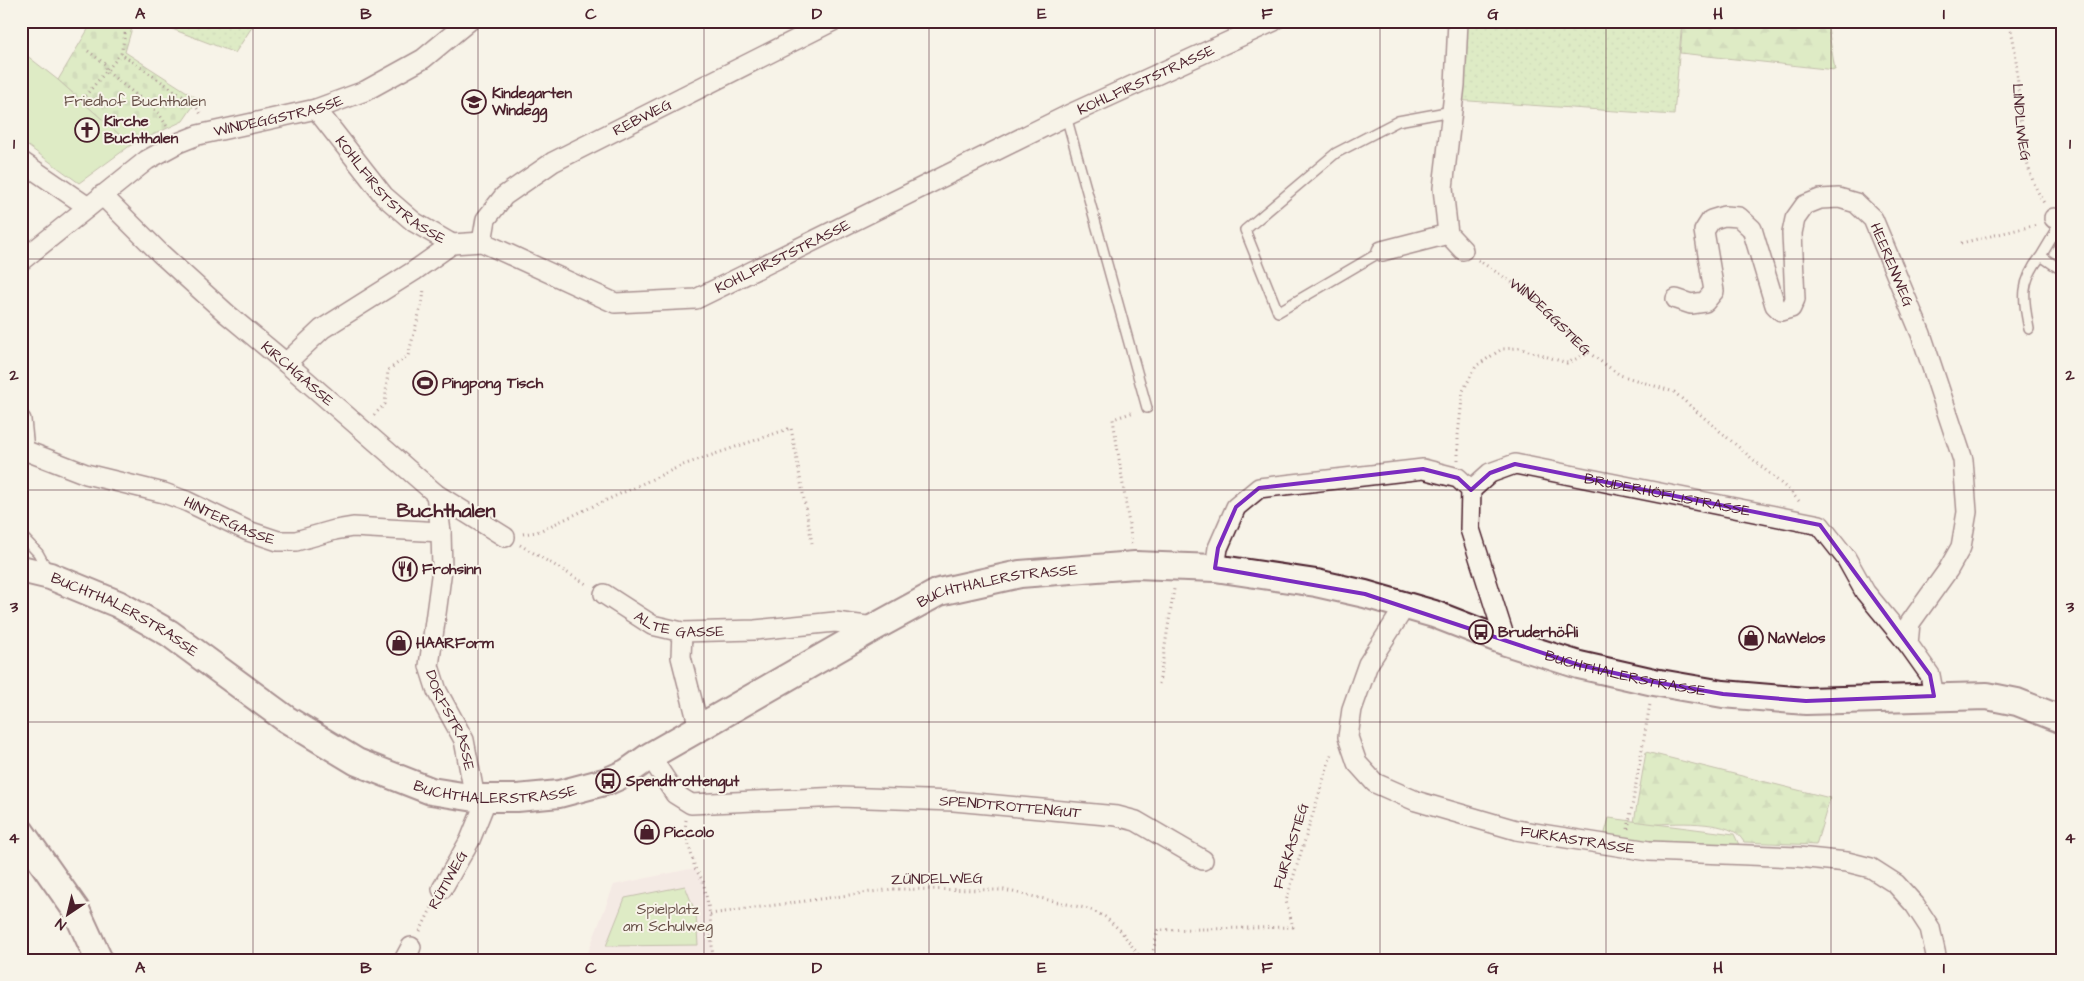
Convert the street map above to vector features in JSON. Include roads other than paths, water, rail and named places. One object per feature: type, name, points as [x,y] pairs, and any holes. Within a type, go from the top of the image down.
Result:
[{"type":"street","name":"WINDEGGSTRASSE","points":[[21,261],[147,160],[178,143],[213,132],[316,109],[365,91],[423,59],[469,21]]},
{"type":"street","name":"REBWEG","points":[[482,242],[486,219],[504,196],[553,162],[833,21]]},
{"type":"street","name":"KOHLFIRSTSTRASSE","points":[[316,109],[384,196],[414,222],[452,244],[482,242],[615,303],[696,298],[1066,116],[1274,21]]},
{"type":"street","points":[[1458,21],[1452,111],[1443,188],[1448,234],[1463,250]]},
{"type":"street","name":"KIRCHGASSE","points":[[21,160],[95,201],[160,253],[220,308],[436,494],[505,537]]},
{"type":"street","name":"HEERENWEG","points":[[1676,299],[1691,304],[1705,302],[1714,291],[1704,231],[1710,220],[1724,216],[1739,217],[1752,228],[1775,305],[1781,311],[1791,308],[1795,299],[1792,233],[1795,218],[1805,206],[1820,199],[1839,198],[1856,203],[1872,219],[1921,334],[1963,460],[1967,512],[1961,547],[1948,570],[1910,623],[1908,644]]},
{"type":"street","points":[[1382,251],[1448,234]]},
{"type":"street","points":[[286,363],[322,329],[414,271],[452,244]]},
{"type":"street","points":[[21,420],[23,452]]},
{"type":"street","name":"HINTERGASSE","points":[[23,452],[86,474],[164,493],[186,501],[242,529],[278,541],[296,542],[335,530],[353,527],[441,532]]},
{"type":"street","name":"BRUDERHÖFLISTRASSE","points":[[1464,484],[1515,464],[1820,525],[1846,558],[1865,592],[1908,644]]},
{"type":"street","points":[[1215,568],[1218,548],[1236,507],[1259,488],[1423,469],[1464,484],[1470,529],[1506,642]]},
{"type":"street","name":"DORFSTRASSE","points":[[436,494],[441,532],[442,569],[429,666],[437,691],[464,740],[481,798]]},
{"type":"street","name":"BUCHTHALERSTRASSE","points":[[21,569],[50,576],[118,604],[169,634],[326,745],[358,762],[431,792],[481,798],[536,797],[567,792],[608,781],[626,773],[650,756],[939,592],[1020,574],[1135,564],[1215,568],[1316,583],[1406,605],[1506,642],[1579,665],[1654,682],[1723,694],[1806,701],[1986,696],[2017,702],[2063,720]]},
{"type":"street","name":"ALTE GASSE","points":[[604,594],[652,625],[682,632],[755,630],[835,622],[875,627]]},
{"type":"street","name":"FURKASTRASSE","points":[[1406,605],[1368,664],[1352,709],[1348,737],[1357,763],[1375,783],[1416,801],[1516,830],[1649,851],[1798,857],[1847,862],[1870,868],[1896,884],[1915,905],[1930,928],[1937,960]]},
{"type":"street","points":[[682,632],[681,657],[699,728]]},
{"type":"street","points":[[1908,644],[1930,675],[1934,696]]},
{"type":"street","name":"SPENDTROTTENGUT","points":[[650,756],[675,794],[691,804],[850,797],[954,800],[1117,816],[1136,821],[1203,860]]},
{"type":"street","name":"RÜTIWEG","points":[[442,889],[470,840],[481,798]]},
{"type":"street","points":[[21,832],[76,910],[102,956]]},
{"type":"lane","points":[[1382,251],[1278,312],[1244,230],[1336,153],[1398,120],[1452,111]]},
{"type":"lane","points":[[1066,116],[1148,408]]},
{"type":"lane","points":[[2029,329],[2023,291],[2029,272],[2056,231],[2058,219]]},
{"type":"lane","points":[[2041,256],[2057,267],[2063,268]]},
{"type":"lane","points":[[21,534],[38,553],[50,576]]},
{"type":"place","name":"Kindegarten Windegg","points":[[474,102]]},
{"type":"place","name":"Kirche Buchthalen","points":[[87,130]]},
{"type":"place","name":"Pingpong Tisch","points":[[425,383]]},
{"type":"place","name":"Frohsinn","points":[[405,569]]},
{"type":"place","name":"Bruderhöfli","points":[[1481,632]]},
{"type":"place","name":"NaWelos","points":[[1751,638]]},
{"type":"place","name":"HAARForm","points":[[399,643]]},
{"type":"place","name":"Spendtrottengut","points":[[608,781]]},
{"type":"place","name":"Piccolo","points":[[647,832]]},
{"type":"district","name":"Buchthalen","points":[[446,511]]},
{"type":"park label","name":"Friedhof Buchthalen","points":[[135,101]]},
{"type":"park label","name":"Spielplatz am Schulweg","points":[[668,918]]}]
